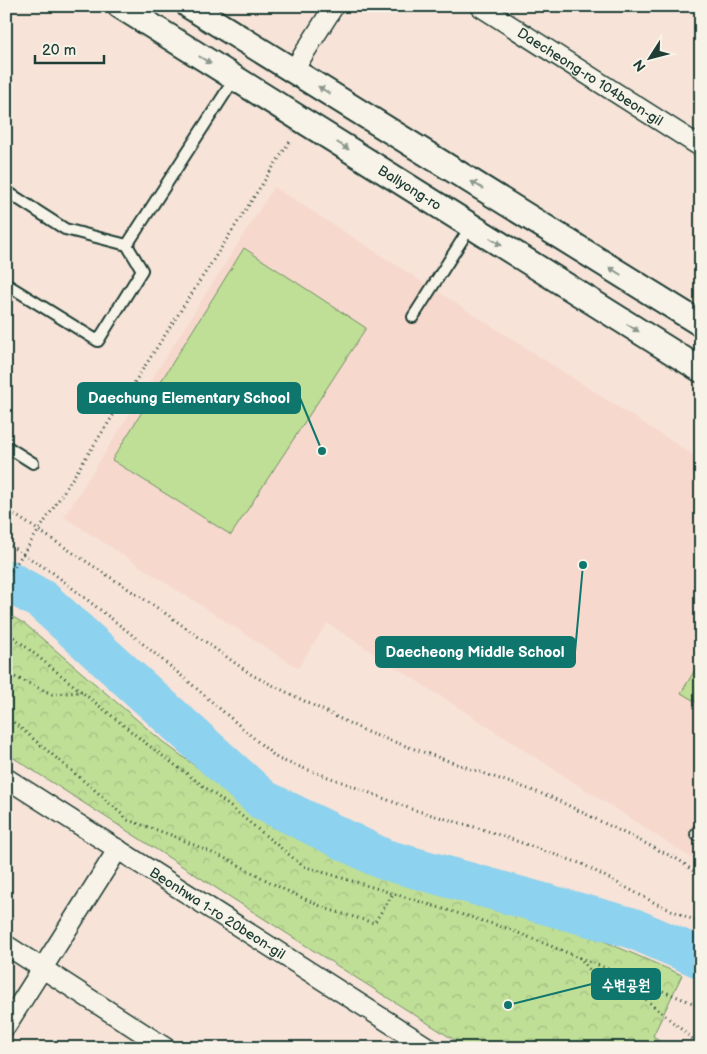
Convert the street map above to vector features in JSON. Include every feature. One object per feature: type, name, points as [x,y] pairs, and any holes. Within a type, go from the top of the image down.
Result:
[{"type":"street","name":"Ballyong-ro","points":[[120,6],[701,370]]},
{"type":"street","points":[[189,6],[701,324]]},
{"type":"street","points":[[293,71],[334,6]]},
{"type":"street","name":"Daecheong-ro 104beon-gil","points":[[482,7],[701,147]]},
{"type":"street","name":"Beonhwa 1-ro 20beon-gil","points":[[6,778],[429,1048]]},
{"type":"street","points":[[6,1026],[118,849]]},
{"type":"street","points":[[6,945],[166,1048]]},
{"type":"lane","points":[[127,245],[235,78]]},
{"type":"lane","points":[[6,284],[98,341],[142,270],[127,245],[65,228],[8,196]]},
{"type":"lane","points":[[412,317],[471,226]]},
{"type":"lane","points":[[6,446],[33,463]]},
{"type":"lane","points":[[701,827],[696,834],[701,836]]},
{"type":"path","points":[[6,579],[290,141]]},
{"type":"path","points":[[6,509],[162,611],[252,675],[369,733],[551,797],[678,860],[701,877]]},
{"type":"path","points":[[6,543],[53,573],[131,634],[278,759],[411,809],[485,830],[582,864],[655,903],[701,923]]},
{"type":"path","points":[[6,631],[303,866],[506,928],[701,1008]]},
{"type":"path","points":[[6,673],[52,694],[82,692]]},
{"type":"path","points":[[6,716],[128,820],[170,834],[231,861],[283,889],[327,909],[374,923],[393,894]]},
{"type":"path","points":[[579,957],[606,990],[636,991],[701,1046]]},
{"type":"shaded area","points":[[274,187],[701,460],[701,864],[327,623],[298,668],[64,517]]},
{"type":"green space","points":[[244,248],[366,328],[231,535],[112,460]]},
{"type":"green space","points":[[6,613],[25,624],[163,742],[272,823],[357,858],[560,922],[682,975],[653,1036],[658,1039],[653,1048],[467,1048],[6,753]]},
{"type":"green space","points":[[701,660],[701,705],[681,693]]},
{"type":"waterway","points":[[6,580],[42,600],[263,800],[383,859],[632,928],[701,958]]},
{"type":"place","name":"Daechung Elementary School","points":[[322,451]]},
{"type":"place","name":"Daecheong Middle School","points":[[583,565]]},
{"type":"place","name":"수변공원","points":[[508,1005]]}]
